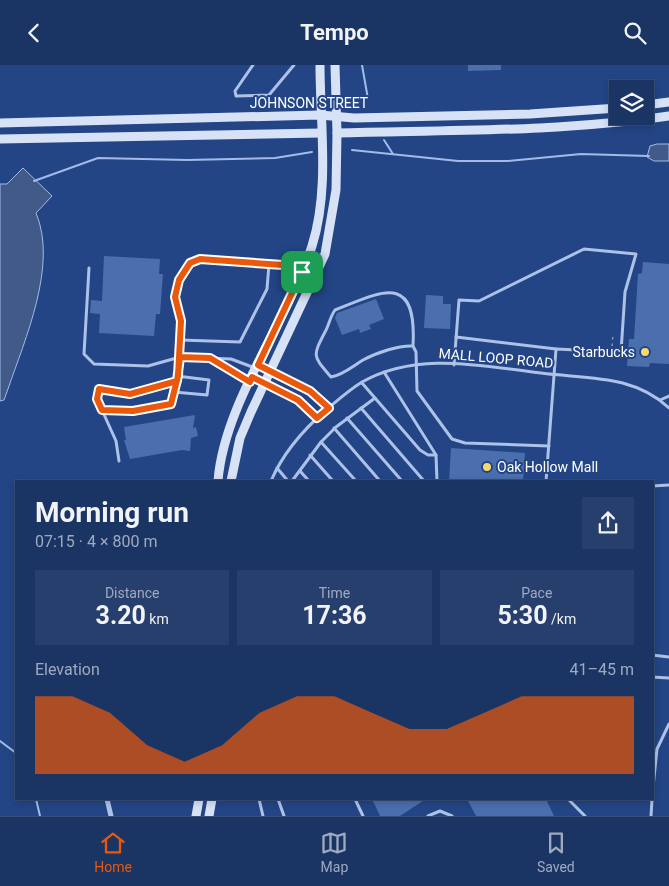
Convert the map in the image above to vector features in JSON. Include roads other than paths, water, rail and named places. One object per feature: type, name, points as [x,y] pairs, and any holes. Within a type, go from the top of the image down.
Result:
[{"type":"main road","points":[[218,480],[224,447],[254,373],[302,272],[312,246],[320,202],[320,65]]},
{"type":"main road","points":[[231,480],[240,438],[325,254],[336,190],[337,133],[334,65]]},
{"type":"main road","points":[[654,104],[669,102]]},
{"type":"main road","name":"JOHNSON STREET","points":[[0,123],[320,115],[336,117],[530,115],[609,109]]},
{"type":"main road","points":[[337,133],[548,128],[669,116]]},
{"type":"main road","points":[[0,139],[321,133]]},
{"type":"main road","points":[[196,816],[199,800]]},
{"type":"main road","points":[[209,816],[212,800]]},
{"type":"street","points":[[107,800],[111,816]]},
{"type":"lane","points":[[253,65],[234,91],[236,97],[269,95],[294,65]]},
{"type":"lane","points":[[454,365],[456,337],[459,300],[479,301],[584,249],[636,254],[625,292],[621,352],[556,349],[456,337]]},
{"type":"lane","points":[[102,410],[133,411],[171,404],[178,376],[180,357],[181,321],[175,297],[179,280],[190,263],[200,259],[283,265],[302,272]]},
{"type":"lane","points":[[180,341],[240,342],[267,289],[269,264]]},
{"type":"lane","points":[[89,268],[84,354],[94,364],[148,366],[180,357],[231,359],[254,373],[264,383],[298,400],[317,418]]},
{"type":"lane","points":[[413,346],[405,345],[365,359],[338,376],[331,377],[316,359],[316,347],[327,330],[335,310],[376,294],[390,291],[400,295],[410,308],[414,331],[413,346],[416,352],[418,391],[452,439],[464,443],[549,446]]},
{"type":"lane","points":[[546,480],[556,349]]},
{"type":"lane","points":[[210,358],[254,373],[270,371],[310,391],[329,408]]},
{"type":"lane","name":"MALL LOOP ROAD","points":[[271,480],[277,468],[294,443],[329,408],[362,383],[384,372],[416,364],[495,366],[554,374],[600,377],[636,386],[660,400],[669,408]]},
{"type":"lane","points":[[384,372],[436,455],[437,480]]},
{"type":"lane","points":[[174,392],[207,395],[209,379],[178,376]]},
{"type":"lane","points":[[119,461],[116,441],[97,399],[99,389],[130,394],[177,381]]},
{"type":"lane","points":[[362,383],[424,453],[436,455]]},
{"type":"lane","points":[[660,400],[669,396]]},
{"type":"lane","points":[[293,480],[310,455],[334,428],[375,397]]},
{"type":"lane","points":[[361,408],[423,480]]},
{"type":"lane","points":[[347,418],[401,480]]},
{"type":"lane","points":[[334,428],[379,480]]},
{"type":"lane","points":[[321,442],[355,480]]},
{"type":"lane","points":[[310,455],[332,480]]},
{"type":"lane","points":[[277,468],[287,480]]},
{"type":"lane","points":[[300,470],[308,480]]},
{"type":"lane","points":[[654,487],[669,485]]},
{"type":"lane","points":[[654,655],[669,657]]},
{"type":"lane","points":[[654,677],[669,678]]},
{"type":"lane","points":[[654,778],[657,749],[669,724]]},
{"type":"lane","points":[[259,800],[263,816]]},
{"type":"lane","points":[[278,800],[284,816]]},
{"type":"lane","points":[[355,800],[362,816]]},
{"type":"lane","points":[[569,800],[585,816]]},
{"type":"lane","points":[[651,816],[652,800]]},
{"type":"lane","points":[[428,816],[440,811],[452,816]]},
{"type":"water","points":[[669,144],[669,161],[654,161],[647,157],[650,146]]},
{"type":"water","points":[[23,168],[52,196],[36,213],[42,233],[43,255],[37,302],[4,400],[0,401],[0,184],[7,184]]},
{"type":"waterway","points":[[362,65],[368,99]]},
{"type":"waterway","points":[[384,140],[393,154]]},
{"type":"waterway","points":[[352,150],[458,161],[507,161],[581,154],[649,156]]},
{"type":"waterway","points":[[34,181],[98,158],[187,160],[275,158],[312,152]]},
{"type":"waterway","points":[[0,741],[15,752]]},
{"type":"waterway","points":[[36,800],[40,816]]},
{"type":"place","name":"Starbucks","points":[[645,352]]},
{"type":"place","name":"Oak Hollow Mall","points":[[487,467]]}]
